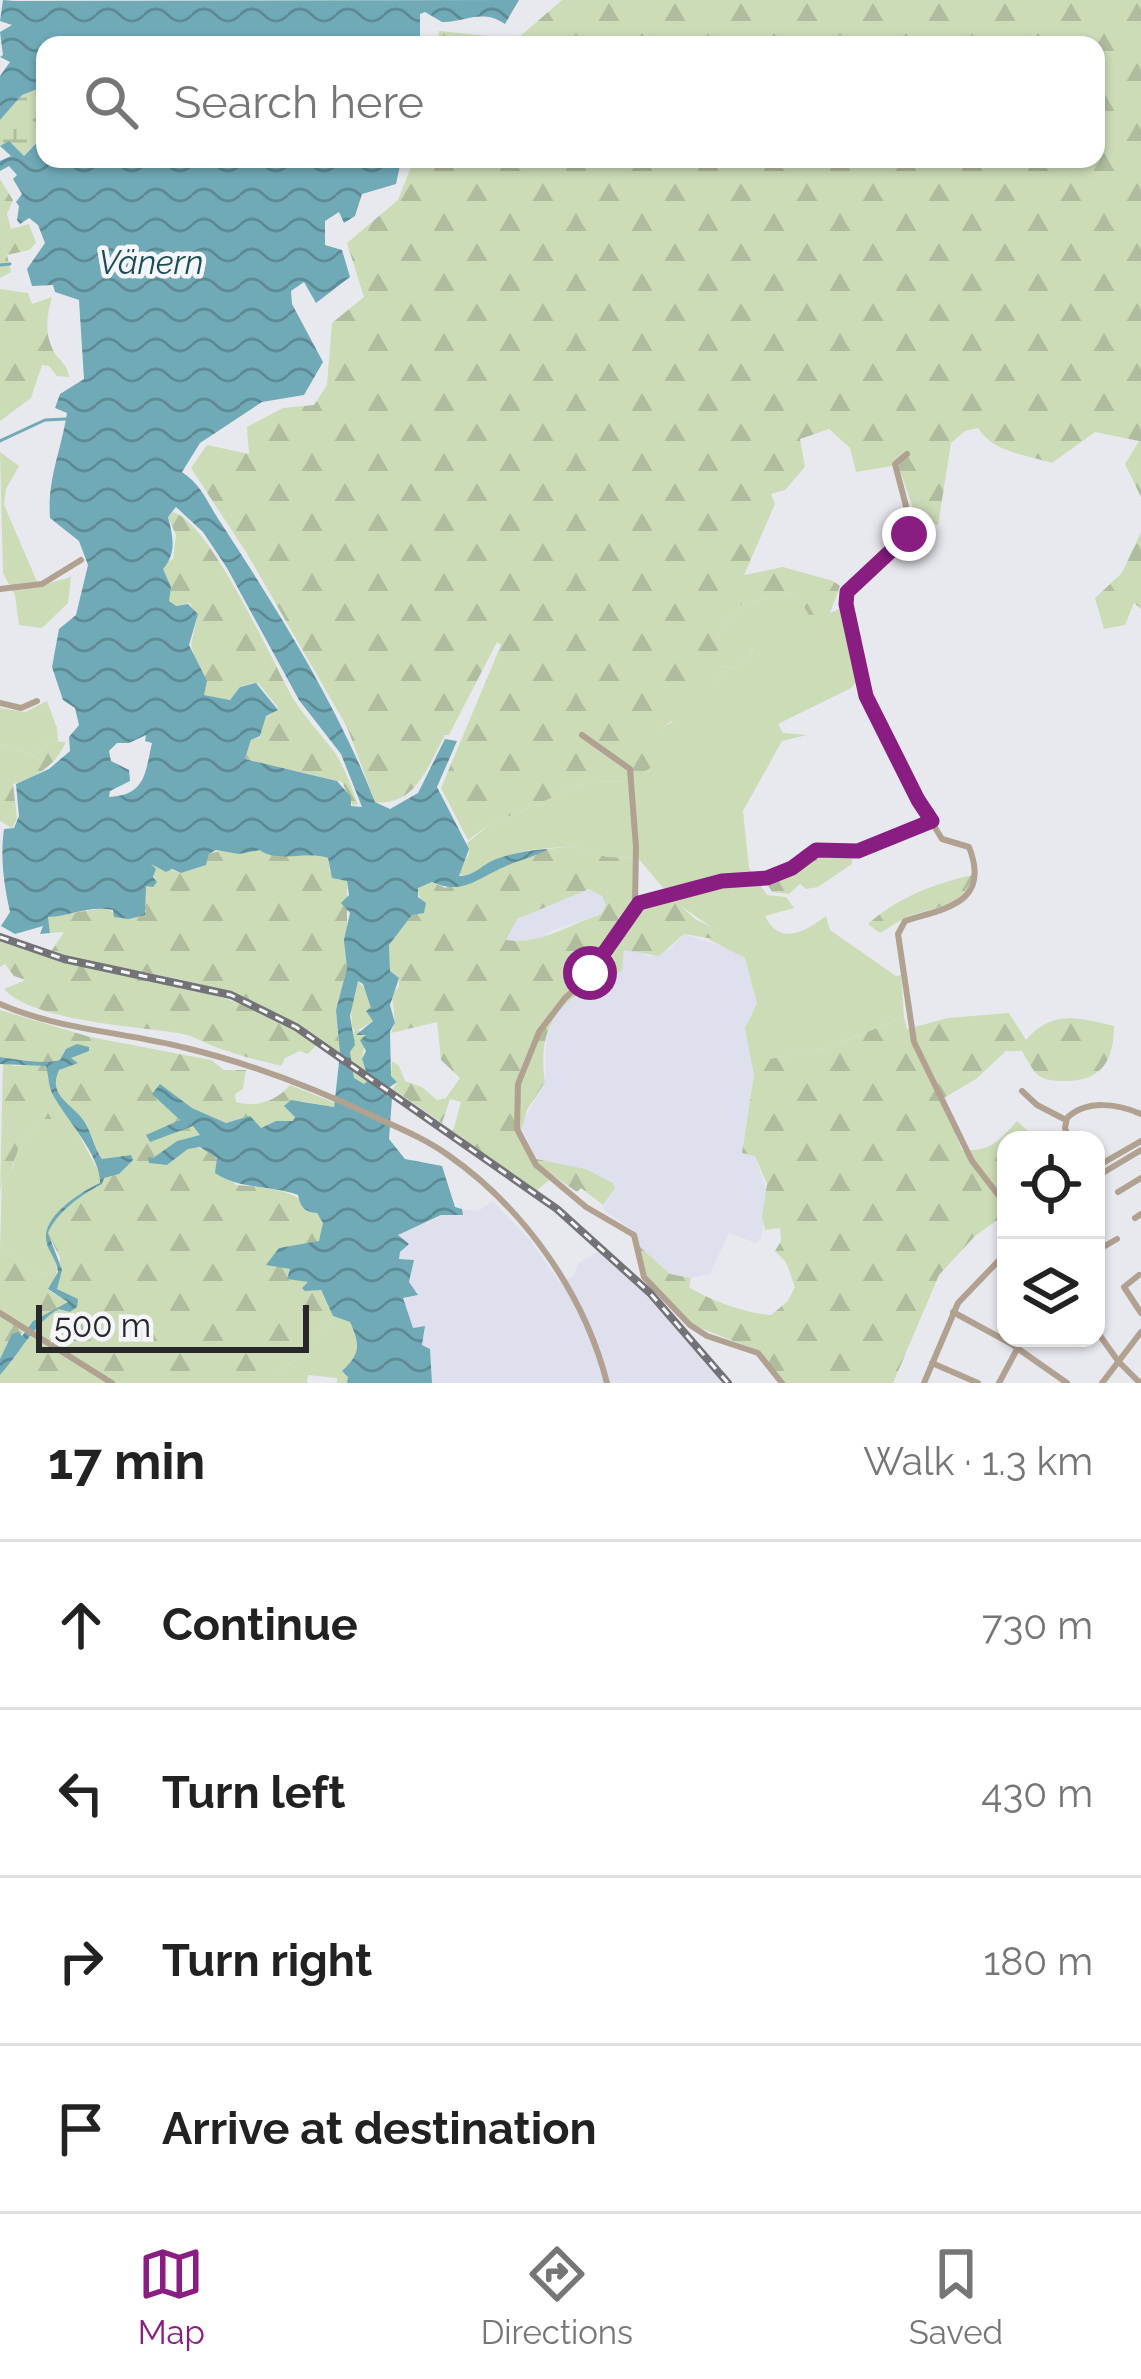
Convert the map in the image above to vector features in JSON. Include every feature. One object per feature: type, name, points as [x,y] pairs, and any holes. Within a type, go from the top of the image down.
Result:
[{"type":"street","points":[[907,454],[895,464],[912,529],[847,592],[846,604],[866,696],[918,800],[945,842],[969,847],[976,878],[952,908],[909,919],[898,929],[912,1035],[972,1160],[997,1193]]},
{"type":"street","points":[[0,589],[41,584],[81,560]]},
{"type":"street","points":[[0,703],[21,708],[37,701]]},
{"type":"street","points":[[582,735],[630,769],[635,907]]},
{"type":"street","points":[[782,1383],[758,1353],[707,1336],[690,1325],[642,1273],[634,1234],[586,1207],[536,1165],[517,1129],[518,1084],[539,1032],[585,980],[635,907],[649,899],[722,881],[767,878],[792,868],[816,850],[858,851],[932,821]]},
{"type":"street","points":[[0,1004],[53,1022],[183,1047],[287,1078],[446,1153],[512,1213],[558,1272],[594,1342],[607,1383]]},
{"type":"street","points":[[1022,1091],[1037,1106],[1066,1120]]},
{"type":"street","points":[[1066,1120],[1075,1110],[1094,1104],[1141,1114]]},
{"type":"street","points":[[1066,1120],[1068,1131]]},
{"type":"street","points":[[1105,1163],[1141,1145]]},
{"type":"street","points":[[1105,1171],[1141,1145]]},
{"type":"street","points":[[1118,1192],[1141,1178]]},
{"type":"street","points":[[1105,1246],[1117,1239]]},
{"type":"street","points":[[924,1383],[953,1312],[968,1289],[997,1262]]},
{"type":"street","points":[[1139,1275],[1124,1287],[1141,1313]]},
{"type":"street","points":[[953,1312],[1067,1383]]},
{"type":"street","points":[[0,1313],[112,1383]]},
{"type":"street","points":[[1102,1383],[1141,1332]]},
{"type":"street","points":[[1105,1343],[1140,1383]]},
{"type":"street","points":[[999,1383],[1017,1348]]},
{"type":"street","points":[[931,1362],[978,1383]]},
{"type":"shaded area","points":[[589,889],[607,905],[601,914],[550,931],[543,939],[506,941],[516,919]]},
{"type":"shaded area","points":[[684,934],[736,951],[745,958],[751,976],[757,1003],[747,1022],[754,1075],[742,1152],[755,1156],[768,1194],[761,1239],[756,1243],[729,1233],[710,1274],[691,1278],[670,1274],[639,1246],[635,1232],[604,1210],[613,1183],[586,1169],[536,1159],[521,1125],[545,1082],[546,1041],[552,1019],[565,1001],[594,983],[622,957],[623,950],[634,949],[649,957],[670,949]]},
{"type":"shaded area","points":[[50,953],[186,981],[242,998],[292,1022],[340,1054],[339,1059],[284,1022],[234,999],[92,968],[49,957]]},
{"type":"shaded area","points":[[493,1201],[530,1240],[559,1282],[573,1277],[578,1263],[600,1251],[659,1307],[723,1383],[432,1383],[430,1349],[422,1346],[424,1326],[413,1328],[402,1306],[402,1298],[416,1295],[409,1282],[412,1276],[399,1259],[397,1235],[425,1220],[426,1225],[441,1215],[462,1215],[462,1209],[478,1211]]},
{"type":"green space","points":[[562,0],[1141,0],[1141,497],[1125,464],[1139,441],[1095,432],[1052,463],[1001,448],[978,428],[965,431],[951,443],[938,525],[917,519],[898,465],[856,472],[850,448],[829,429],[800,439],[805,467],[785,490],[771,494],[775,504],[744,575],[783,567],[833,581],[840,586],[830,613],[809,615],[795,592],[740,605],[717,636],[722,647],[753,647],[748,659],[734,668],[721,666],[723,676],[658,730],[665,759],[627,782],[590,781],[489,825],[468,840],[441,788],[501,645],[497,642],[419,782],[401,798],[375,802],[347,727],[246,552],[191,468],[207,445],[249,454],[247,427],[283,408],[314,405],[327,385],[332,323],[364,297],[347,243],[398,200],[410,168],[1105,168],[1105,36],[520,36]]},
{"type":"green space","points":[[439,31],[488,36],[439,36]]},
{"type":"green space","points":[[36,90],[36,143],[23,156],[0,147],[0,120],[22,95]]},
{"type":"green space","points":[[0,179],[13,200],[7,214],[11,229],[29,224],[36,243],[29,250],[7,255],[11,272],[0,278]]},
{"type":"green space","points":[[0,289],[28,293],[32,304],[52,297],[48,337],[69,377],[57,376],[42,365],[31,398],[0,421]]},
{"type":"green space","points":[[0,452],[19,466],[6,489],[4,505],[39,586],[71,577],[68,603],[42,628],[19,625],[15,595],[3,573]]},
{"type":"green space","points":[[173,512],[188,522],[222,566],[294,700],[339,759],[358,804],[353,806],[342,782],[245,759],[252,739],[260,738],[264,718],[279,709],[258,683],[241,686],[230,700],[204,695],[191,644],[197,618],[190,603],[176,606],[168,601],[171,587],[163,576],[163,564],[173,559],[176,535],[168,517]]},
{"type":"green space","points":[[1141,532],[1141,609],[1134,603],[1125,625],[1104,629],[1095,598],[1122,573]]},
{"type":"green space","points":[[795,592],[830,613],[844,607],[859,678],[851,688],[778,724],[783,733],[807,735],[782,741],[743,811],[749,868],[767,895],[786,897],[794,908],[765,916],[778,931],[802,931],[826,916],[830,930],[901,975],[904,1017],[825,1049],[765,1060],[754,1075],[745,1028],[757,1003],[745,958],[708,939],[713,938],[711,927],[674,901],[638,858],[607,857],[574,846],[529,850],[493,860],[471,876],[458,875],[469,853],[467,843],[489,825],[590,781],[627,782],[657,730],[723,676],[720,666],[734,668],[748,659],[753,648],[721,647],[717,636],[740,605]]},
{"type":"green space","points":[[47,701],[58,742],[50,741],[35,756],[0,744],[0,708],[25,712]]},
{"type":"green space","points":[[50,741],[66,742],[45,769],[13,784],[17,819],[12,828],[0,821],[0,744],[35,756]]},
{"type":"green space","points":[[574,846],[607,857],[638,858],[638,907],[670,896],[711,927],[713,939],[684,934],[659,956],[624,950],[622,971],[571,999],[551,1024],[545,1040],[545,1082],[527,1110],[521,1132],[536,1159],[586,1169],[613,1183],[615,1188],[603,1205],[554,1176],[536,1191],[453,1131],[461,1102],[450,1099],[442,1123],[393,1089],[397,1082],[391,1076],[392,1061],[405,1081],[437,1100],[446,1098],[460,1078],[441,1060],[437,1022],[391,1033],[395,1023],[392,995],[399,978],[390,971],[389,945],[412,915],[424,912],[417,888],[432,882],[445,888],[548,849]],"holes":[[[589,889],[602,896],[606,905],[601,914],[541,937],[506,940],[517,919]]]},
{"type":"green space","points":[[226,849],[328,858],[330,872],[347,881],[347,968],[336,1010],[340,1054],[242,998],[171,977],[50,953],[64,932],[50,933],[48,917],[104,908],[129,919],[146,912],[146,885],[155,879],[151,864],[181,873],[206,865],[209,854]]},
{"type":"green space","points":[[821,851],[852,853],[852,864],[818,887],[806,889],[800,884],[789,894],[772,892],[764,879]]},
{"type":"green space","points":[[973,875],[962,894],[946,905],[907,917],[880,933],[868,924],[917,893]]},
{"type":"green space","points":[[0,941],[242,1004],[318,1043],[308,1054],[300,1051],[285,1058],[281,1066],[183,1034],[38,1009],[4,989],[26,980],[14,976],[5,964],[0,967]]},
{"type":"green space","points":[[358,981],[368,993],[373,1021],[358,1030],[366,1034],[362,1060],[369,1081],[364,1084],[354,1079],[350,1052],[355,1045],[351,1004]]},
{"type":"green space","points":[[0,1010],[90,1037],[211,1060],[224,1070],[246,1070],[236,1102],[265,1102],[290,1085],[335,1103],[333,1107],[302,1101],[293,1122],[276,1121],[261,1128],[250,1117],[226,1123],[192,1108],[160,1085],[181,1116],[177,1123],[194,1126],[201,1135],[177,1141],[153,1158],[167,1165],[191,1147],[199,1148],[218,1160],[236,1185],[296,1197],[324,1223],[319,1242],[279,1248],[282,1266],[290,1269],[287,1278],[309,1282],[305,1291],[320,1289],[333,1316],[273,1383],[0,1383],[0,1375],[40,1324],[58,1309],[70,1312],[72,1299],[57,1289],[60,1258],[48,1233],[52,1226],[70,1205],[102,1184],[103,1166],[120,1161],[124,1165],[119,1174],[126,1167],[121,1156],[102,1160],[85,1122],[59,1096],[54,1080],[70,1064],[69,1058],[89,1047],[72,1047],[53,1061],[0,1057]]},
{"type":"green space","points":[[1009,1013],[1026,1040],[1046,1024],[1078,1019],[1114,1026],[1112,1049],[1097,1073],[1066,1081],[1041,1077],[1022,1051],[1006,1051],[976,1079],[942,1099],[962,1150],[980,1149],[997,1141],[997,1220],[975,1236],[939,1275],[893,1383],[784,1383],[759,1351],[690,1324],[649,1280],[639,1246],[670,1274],[691,1278],[689,1287],[751,1312],[771,1315],[788,1301],[795,1287],[786,1262],[775,1251],[781,1241],[780,1228],[765,1230],[767,1184],[755,1156],[742,1153],[754,1075],[764,1060],[825,1049],[904,1017],[907,1029],[948,1018]]},
{"type":"green space","points":[[3,1061],[14,1066],[44,1064],[66,1111],[59,1119],[41,1119],[33,1132],[20,1139],[0,1194]]},
{"type":"green space","points":[[66,1111],[100,1174],[100,1183],[73,1201],[61,1217],[48,1247],[57,1270],[48,1275],[24,1268],[11,1253],[0,1251],[2,1178],[12,1171],[20,1139],[33,1132],[41,1119],[59,1119]]},
{"type":"green space","points":[[1017,1121],[1028,1131],[1008,1131]]},
{"type":"green space","points":[[0,1251],[11,1253],[25,1268],[47,1275],[57,1270],[48,1290],[69,1302],[33,1321],[0,1359]]},
{"type":"green space","points":[[333,1316],[350,1322],[359,1342],[347,1383],[308,1375],[307,1383],[273,1383]]},
{"type":"water","points":[[3,0],[519,0],[505,24],[480,17],[442,22],[425,12],[420,14],[420,36],[36,36],[36,90],[22,95],[0,120],[0,76],[10,62],[0,57],[0,32],[12,25],[0,21]]},
{"type":"water","name":"Vänern","points":[[9,141],[24,156],[36,143],[36,168],[399,168],[396,184],[362,194],[355,216],[344,223],[339,212],[325,221],[325,245],[342,250],[350,277],[316,303],[304,282],[291,291],[292,304],[323,362],[304,395],[262,402],[200,443],[182,472],[204,495],[305,659],[375,802],[390,809],[418,793],[445,739],[457,741],[437,787],[469,849],[459,876],[502,857],[548,849],[470,884],[452,887],[432,882],[418,888],[418,897],[426,903],[424,913],[412,915],[389,945],[390,971],[399,978],[390,1005],[395,1023],[390,1031],[391,1076],[397,1082],[387,1089],[392,1098],[389,1139],[405,1159],[442,1166],[455,1207],[463,1215],[441,1215],[398,1235],[409,1244],[399,1259],[414,1260],[409,1282],[418,1295],[403,1298],[413,1328],[425,1326],[422,1345],[430,1349],[432,1383],[347,1383],[342,1371],[357,1348],[350,1322],[333,1316],[321,1290],[305,1291],[302,1288],[308,1282],[287,1279],[290,1269],[266,1265],[279,1248],[319,1241],[323,1223],[317,1213],[304,1208],[298,1195],[225,1178],[215,1173],[217,1158],[200,1147],[188,1149],[167,1165],[149,1163],[148,1157],[177,1141],[200,1135],[193,1126],[150,1142],[146,1135],[180,1120],[152,1094],[160,1084],[192,1108],[226,1123],[250,1116],[261,1128],[276,1121],[293,1121],[295,1117],[284,1106],[291,1100],[334,1107],[340,1054],[336,1010],[347,968],[344,940],[350,913],[341,903],[349,895],[347,881],[332,878],[328,858],[216,850],[209,854],[206,865],[181,873],[151,864],[157,882],[146,886],[145,915],[114,917],[113,910],[104,909],[48,917],[50,933],[40,934],[43,926],[15,934],[1,926],[10,912],[3,840],[4,829],[14,828],[19,816],[16,784],[49,769],[70,751],[69,737],[79,725],[75,708],[63,700],[52,667],[59,629],[76,615],[88,565],[79,541],[50,518],[52,478],[67,413],[55,408],[60,394],[84,379],[79,300],[55,292],[53,285],[32,286],[27,269],[45,243],[38,225],[29,218],[20,224],[17,220],[16,202],[22,194],[13,179],[17,175],[9,166],[0,171],[0,161],[11,156],[0,146]],"holes":[[[176,507],[203,532],[299,700],[341,754],[362,807],[351,806],[351,797],[337,781],[245,759],[266,716],[278,710],[256,683],[240,687],[230,700],[204,695],[207,681],[189,645],[198,614],[188,604],[176,606],[169,601],[171,587],[163,569],[172,551],[168,517]],[[146,735],[145,741],[152,743],[142,780],[130,792],[109,797],[110,791],[130,781],[129,770],[111,761],[109,751],[117,743]],[[358,981],[363,984],[371,1008],[366,1011],[373,1021],[356,1035],[366,1035],[360,1040],[369,1080],[364,1084],[354,1078],[350,1052],[355,1045],[350,1016]]]},
{"type":"water","points":[[77,1044],[89,1051],[71,1058],[78,1063],[59,1070],[58,1093],[84,1121],[102,1159],[131,1155],[133,1160],[70,1205],[52,1226],[48,1233],[62,1270],[57,1289],[78,1299],[77,1307],[70,1312],[58,1309],[49,1316],[0,1375],[0,1359],[12,1334],[22,1336],[33,1321],[68,1302],[48,1289],[58,1272],[46,1241],[48,1228],[66,1204],[100,1183],[89,1150],[51,1092],[46,1066],[0,1064],[0,1057],[60,1060],[66,1049]]},
{"type":"waterway","points":[[0,265],[10,264]]},
{"type":"waterway","points":[[0,441],[45,420],[66,419]]},
{"type":"railway","points":[[0,937],[64,959],[231,995],[296,1027],[557,1209],[650,1293],[728,1383]]},
{"type":"route","points":[[590,973],[639,903],[722,881],[767,878],[792,868],[816,850],[858,851],[932,821],[866,696],[846,604],[847,592],[909,534]]}]
